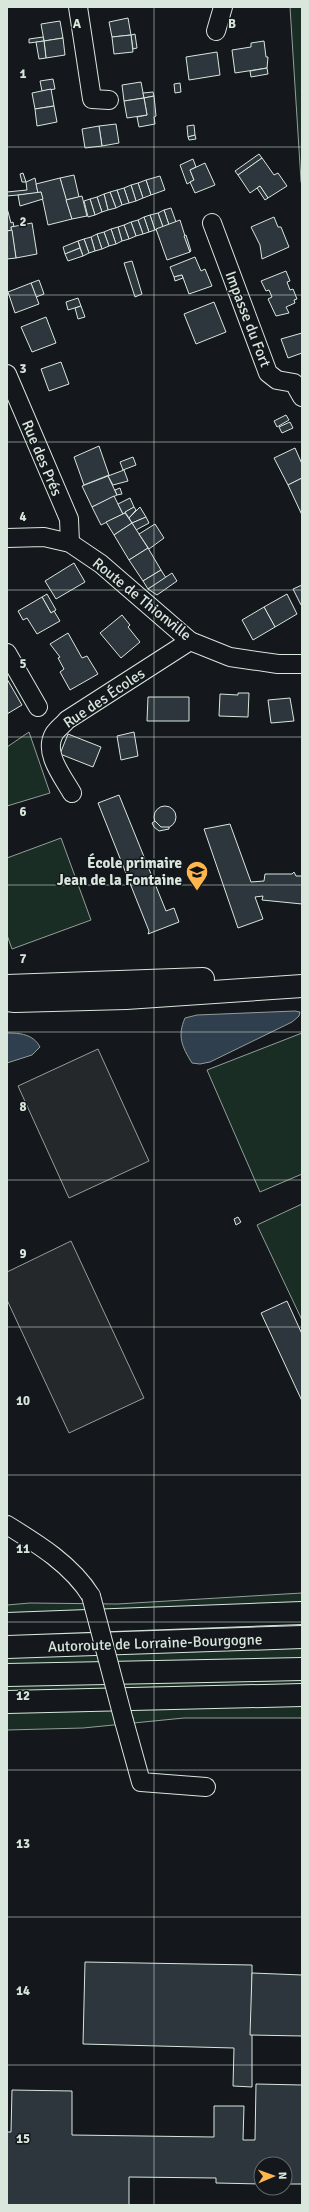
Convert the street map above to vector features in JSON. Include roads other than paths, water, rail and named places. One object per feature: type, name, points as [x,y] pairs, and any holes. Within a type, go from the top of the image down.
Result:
[{"type":"main road","points":[[7,986],[144,980],[223,979],[293,986]]},
{"type":"main road","points":[[126,998],[130,987],[144,980]]},
{"type":"main road","points":[[7,1000],[15,1002],[126,998],[293,986]]},
{"type":"main road","points":[[7,1624],[301,1613]]},
{"type":"main road","name":"Autoroute de Lorraine-Bourgogne","points":[[7,1647],[302,1637]]},
{"type":"main road","name":"Autoroute de Lorraine-Bourgogne","points":[[7,1676],[302,1669]]},
{"type":"main road","points":[[7,1702],[302,1694]]},
{"type":"street","points":[[78,7],[92,99],[109,100]]},
{"type":"street","points":[[216,32],[223,7]]},
{"type":"street","name":"Impasse du Fort","points":[[212,223],[268,373],[277,380],[294,383],[302,397]]},
{"type":"street","name":"Rue des Prés","points":[[7,374],[69,519],[70,543]]},
{"type":"street","name":"Route de Thionville","points":[[7,538],[44,537],[70,543],[101,564],[190,641],[230,657],[278,664],[302,664]]},
{"type":"street","name":"Rue des Écoles","points":[[72,793],[54,762],[50,750],[53,735],[67,720],[190,641]]},
{"type":"street","points":[[7,652],[38,707]]},
{"type":"street","points":[[7,1525],[64,1564],[85,1586],[91,1596],[141,1782],[206,1787]]},
{"type":"water","points":[[300,1012],[299,1016],[292,1022],[210,1062],[200,1064],[192,1063],[183,1046],[181,1030],[185,1018],[197,1015]]},
{"type":"water","points":[[7,1033],[26,1035],[34,1039],[40,1047],[32,1055],[7,1063]]},
{"type":"place","name":"École primaire Jean de la Fontaine","points":[[197,892]]}]
